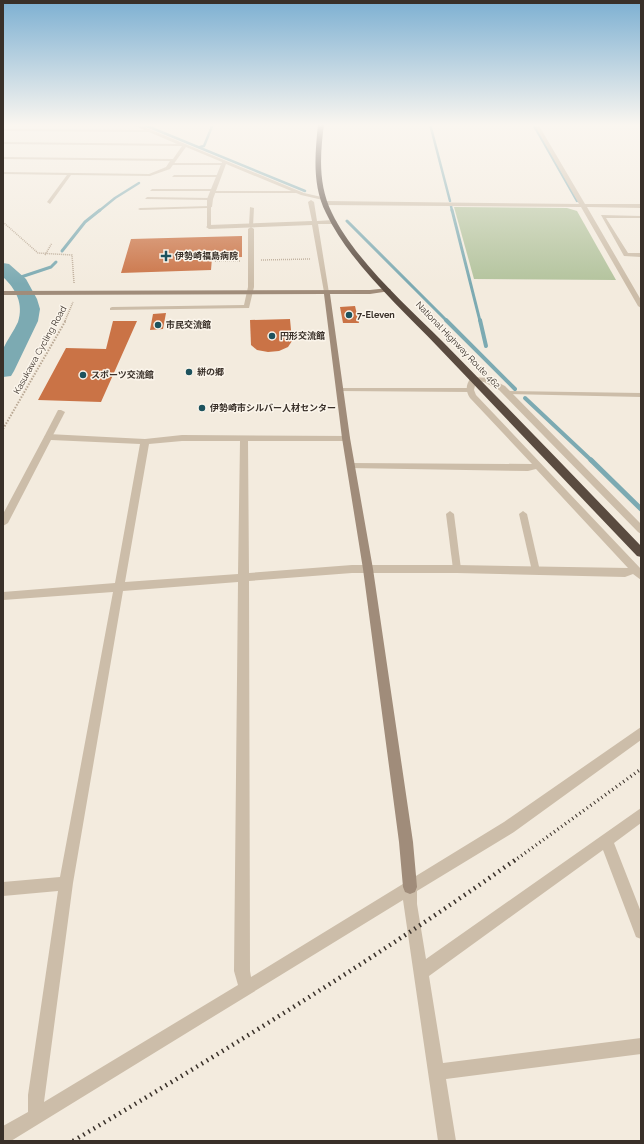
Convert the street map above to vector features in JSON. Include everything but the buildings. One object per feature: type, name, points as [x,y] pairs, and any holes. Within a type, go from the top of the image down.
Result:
[{"type":"highway","name":"National Highway Route 462","points":[[319,177],[324,200],[334,222],[357,254],[388,290],[641,553]]},
{"type":"street","points":[[50,202],[68,177]]},
{"type":"street","points":[[209,207],[210,199],[218,177]]},
{"type":"street","points":[[259,177],[296,192],[324,200],[641,206]]},
{"type":"street","points":[[566,177],[641,306]]},
{"type":"street","points":[[311,202],[322,258],[346,438],[368,569],[406,842],[410,904],[448,1141]]},
{"type":"street","points":[[208,227],[251,227],[334,222]]},
{"type":"street","points":[[3,293],[370,292],[388,290]]},
{"type":"street","points":[[638,573],[473,396],[470,390],[471,383],[474,379],[492,383],[507,393],[641,530]]},
{"type":"street","points":[[3,523],[48,437],[145,442],[182,438],[346,438]]},
{"type":"street","points":[[244,439],[242,971],[246,988]]},
{"type":"street","points":[[36,1115],[36,1095],[66,883],[145,442]]},
{"type":"street","points":[[351,466],[521,468],[538,466]]},
{"type":"street","points":[[3,596],[368,569],[457,569],[638,573]]},
{"type":"street","points":[[3,1136],[509,827],[600,764],[641,733]]},
{"type":"street","points":[[421,972],[641,815]]},
{"type":"street","points":[[605,841],[612,853],[641,932]]},
{"type":"street","points":[[3,889],[66,883]]},
{"type":"street","points":[[437,1072],[641,1046]]},
{"type":"lane","points":[[152,190],[296,192]]},
{"type":"lane","points":[[147,198],[210,199]]},
{"type":"lane","points":[[140,210],[209,207],[208,227]]},
{"type":"lane","points":[[112,309],[247,307],[250,292],[252,208]]},
{"type":"lane","points":[[626,255],[603,216],[641,217]]},
{"type":"lane","points":[[611,255],[641,255]]},
{"type":"lane","points":[[340,390],[470,390]]},
{"type":"lane","points":[[507,393],[641,395]]},
{"type":"lane","points":[[48,437],[61,412]]},
{"type":"lane","points":[[450,514],[457,569]]},
{"type":"lane","points":[[524,514],[536,571]]},
{"type":"path","points":[[3,222],[38,253],[45,255],[72,255],[74,286]]},
{"type":"path","points":[[45,255],[52,243]]},
{"type":"path","points":[[215,261],[322,258]]},
{"type":"path","name":"Kasukawa Cycling Road","points":[[3,429],[66,321],[72,310],[74,299]]},
{"type":"green space","points":[[454,207],[567,208],[577,211],[616,280],[474,279]]},
{"type":"waterway","points":[[272,177],[305,191]]},
{"type":"waterway","points":[[444,177],[450,201]]},
{"type":"waterway","points":[[564,177],[577,201]]},
{"type":"waterway","points":[[99,211],[115,198],[139,183]]},
{"type":"waterway","points":[[451,206],[452,211]]},
{"type":"waterway","points":[[62,251],[85,222],[100,210]]},
{"type":"waterway","points":[[452,210],[480,321]]},
{"type":"waterway","points":[[347,221],[515,389]]},
{"type":"waterway","points":[[15,279],[51,267],[56,262]]},
{"type":"waterway","points":[[3,268],[20,283],[28,299],[30,309],[28,321],[3,371]]},
{"type":"waterway","points":[[480,320],[486,346]]},
{"type":"waterway","points":[[525,398],[592,461]]},
{"type":"waterway","points":[[591,460],[641,509]]},
{"type":"railway","points":[[514,861],[641,769]]},
{"type":"railway","points":[[73,1141],[297,1005],[407,934],[515,860]]},
{"type":"place","name":"伊勢崎福島病院","points":[[166,256]]},
{"type":"place","name":"7-Eleven","points":[[349,315]]},
{"type":"place","name":"市民交流館","points":[[158,325]]},
{"type":"place","name":"円形交流館","points":[[272,336]]},
{"type":"place","name":"絣の郷","points":[[189,372]]},
{"type":"place","name":"スポーツ交流館","points":[[83,375]]},
{"type":"place","name":"伊勢崎市シルバー人材センター","points":[[202,408]]}]
